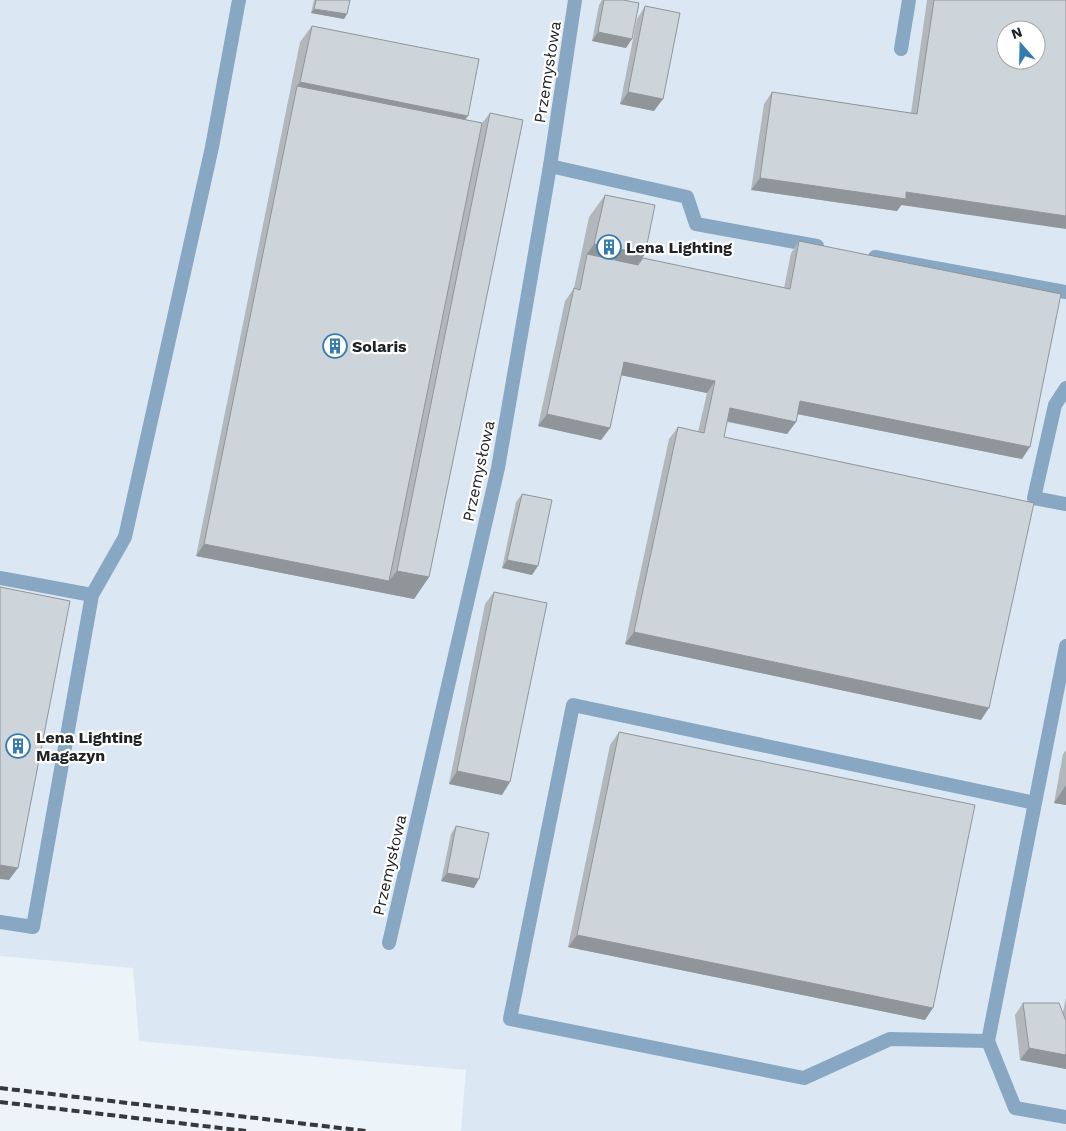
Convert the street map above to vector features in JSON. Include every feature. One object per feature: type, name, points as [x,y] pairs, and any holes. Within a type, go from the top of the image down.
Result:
[{"type":"street","points":[[0,922],[33,927],[92,595],[125,537],[212,147],[238,0]]},
{"type":"street","name":"Przemysłowa","points":[[388,943],[498,468],[550,166],[575,0]]},
{"type":"street","points":[[901,49],[909,0]]},
{"type":"street","points":[[550,166],[686,197],[696,224],[832,249]]},
{"type":"street","points":[[862,254],[1066,292]]},
{"type":"street","points":[[1066,388],[1055,405],[1034,498],[1066,504]]},
{"type":"street","points":[[0,578],[92,595]]},
{"type":"street","points":[[1066,646],[988,1041],[1015,1108],[1066,1117]]},
{"type":"street","points":[[988,1041],[890,1039],[804,1078],[510,1019],[573,705],[1035,803]]},
{"type":"shaded area","points":[[0,0],[1066,0],[1066,1131],[461,1131],[466,1070],[139,1041],[133,968],[0,956]]},
{"type":"building","points":[[316,0],[350,0],[347,14],[314,9]]},
{"type":"building","points":[[604,0],[623,0],[639,3],[632,39],[598,32]]},
{"type":"building","points":[[934,0],[1066,0],[1066,216],[906,192],[906,199],[760,178],[772,92],[917,114]]},
{"type":"building","points":[[645,6],[680,13],[663,99],[628,92]]},
{"type":"building","points":[[312,26],[479,59],[468,116],[300,82]]},
{"type":"building","name":"Solaris","points":[[297,86],[482,123],[389,581],[204,544]]},
{"type":"building","points":[[490,113],[523,120],[429,577],[397,571]]},
{"type":"building","points":[[605,195],[655,205],[645,254],[594,244]]},
{"type":"building","points":[[799,241],[1061,294],[1030,447],[800,401],[796,422],[730,408],[724,437],[1034,503],[989,708],[634,632],[678,427],[704,433],[715,381],[624,362],[610,428],[547,414],[574,288],[580,290],[587,254],[638,265],[643,258],[790,289]]},
{"type":"building","points":[[522,494],[552,500],[538,566],[507,560]]},
{"type":"building","name":"Lena Lighting Magazyn","points":[[0,587],[70,601],[18,868],[0,865]]},
{"type":"building","points":[[494,592],[547,603],[510,782],[457,771]]},
{"type":"building","points":[[619,732],[975,805],[933,1008],[577,935]]},
{"type":"building","points":[[456,826],[489,833],[479,879],[447,873]]},
{"type":"building","points":[[1023,1003],[1059,1003],[1066,1021],[1066,1055],[1029,1048]]},
{"type":"railway","points":[[0,1088],[366,1131]]},
{"type":"railway","points":[[0,1102],[246,1131]]},
{"type":"place","name":"Lena Lighting","points":[[609,247]]},
{"type":"place","name":"Solaris","points":[[335,346]]},
{"type":"place","name":"Lena Lighting Magazyn","points":[[18,746]]}]
